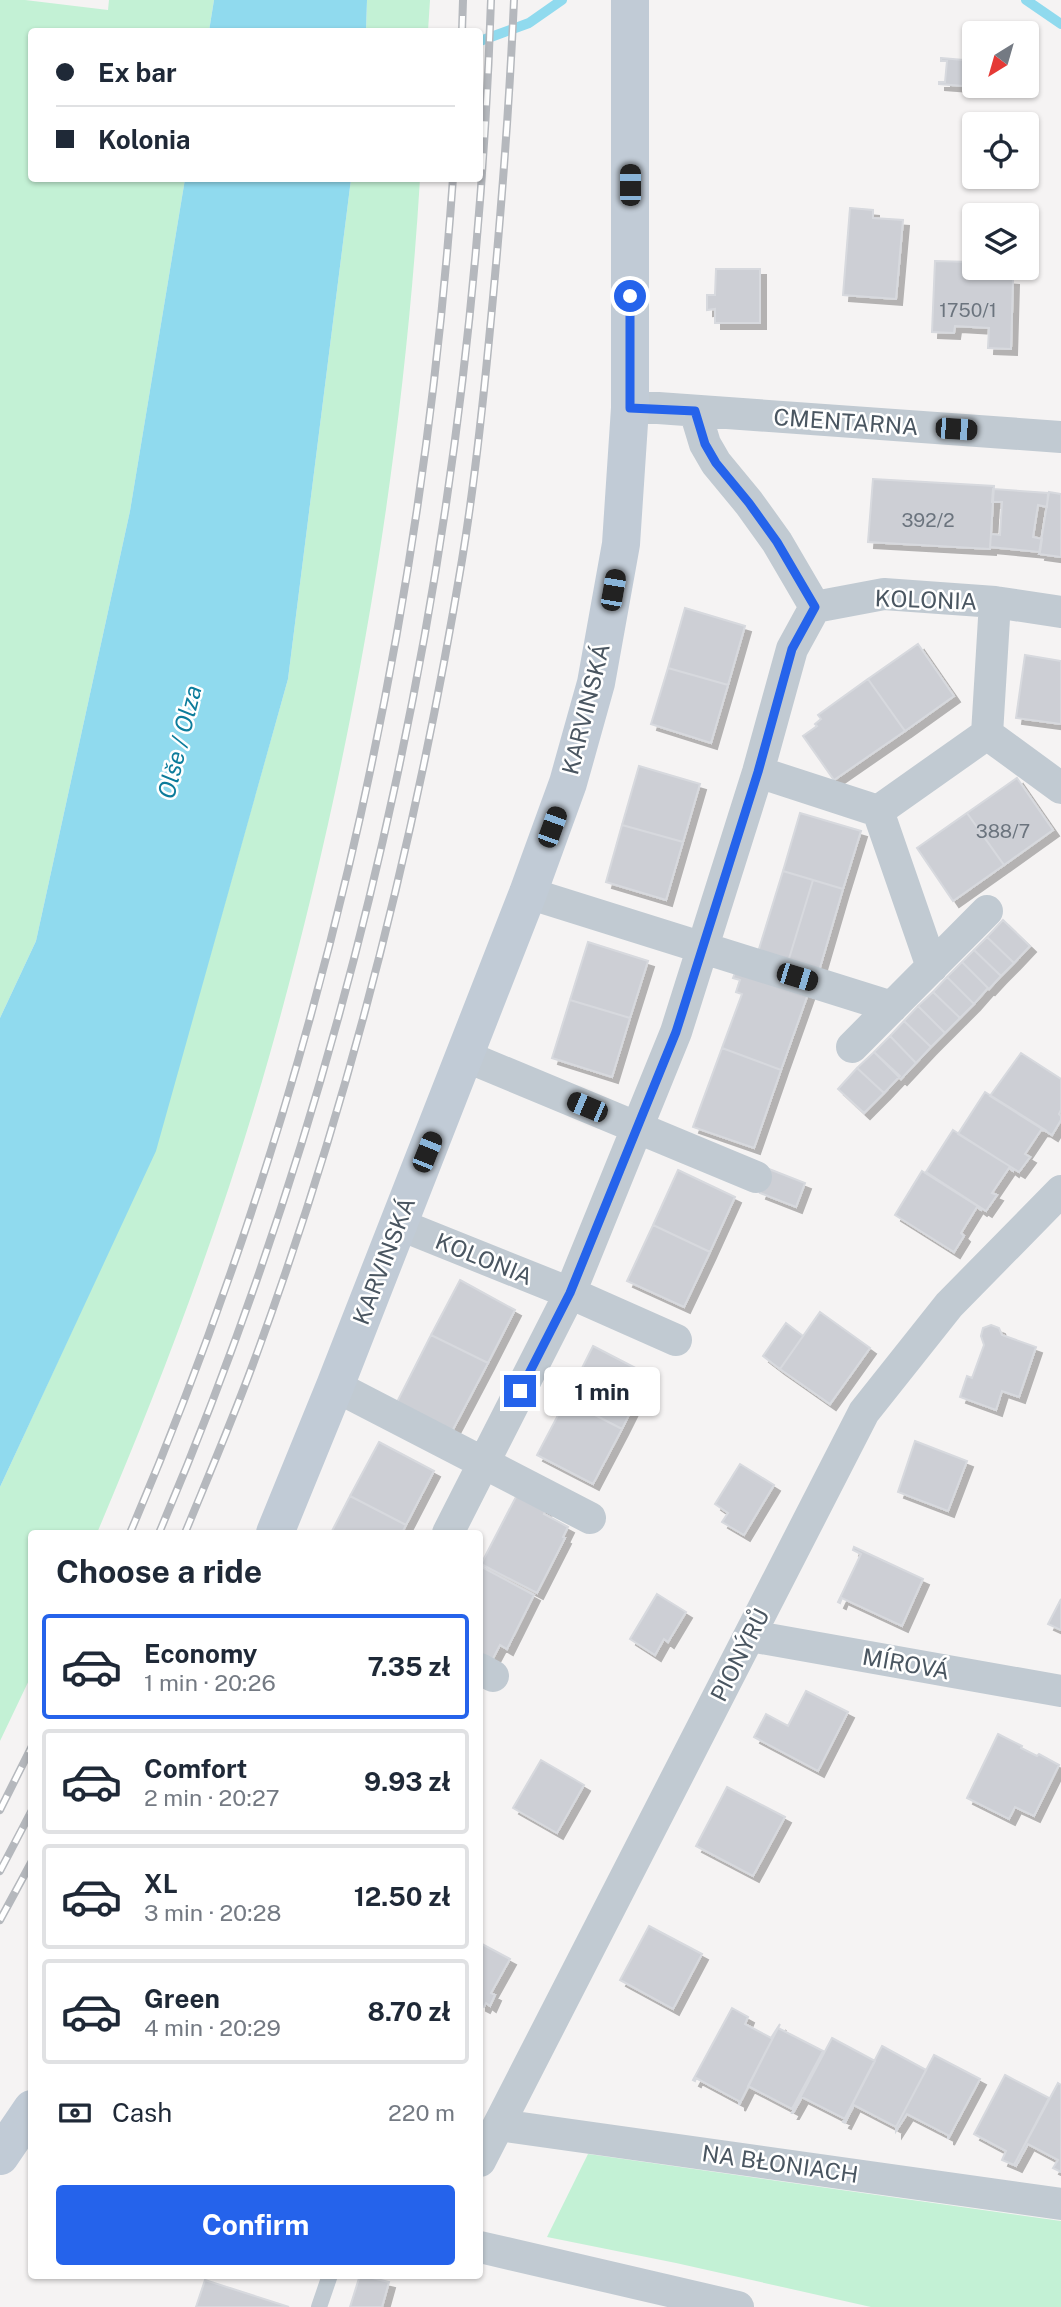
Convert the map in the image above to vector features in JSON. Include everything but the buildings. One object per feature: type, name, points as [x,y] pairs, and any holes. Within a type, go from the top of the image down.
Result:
[{"type":"main road","name":"KARVINSKÁ","points":[[276,1530],[528,893],[568,783],[596,683],[621,544],[630,408],[630,8]]},
{"type":"main road","points":[[0,2156],[28,2116]]},
{"type":"street","name":"CMENTARNA","points":[[630,408],[1061,437]]},
{"type":"street","points":[[450,1530],[570,1293],[676,1032],[758,772],[792,649],[815,607],[777,542],[710,453],[695,411]]},
{"type":"street","name":"KOLONIA","points":[[815,607],[884,594],[995,602],[1061,612]]},
{"type":"street","name":"KOLONIA","points":[[987,734],[995,602]]},
{"type":"street","points":[[878,811],[987,734],[1061,788]]},
{"type":"street","points":[[758,772],[878,811]]},
{"type":"street","points":[[878,811],[932,967]]},
{"type":"street","points":[[528,893],[892,1007]]},
{"type":"street","points":[[852,1047],[987,911]]},
{"type":"street","points":[[465,1056],[756,1177]]},
{"type":"street","name":"PIONÝRŮ","points":[[483,2155],[864,1412],[949,1305],[1061,1191]]},
{"type":"street","name":"KOLONIA","points":[[398,1224],[570,1293],[676,1340]]},
{"type":"street","points":[[335,1386],[590,1518]]},
{"type":"street","name":"MÍROVÁ","points":[[750,1636],[1061,1691]]},
{"type":"street","name":"NA BŁONIACH","points":[[499,2124],[1061,2204]]},
{"type":"street","points":[[483,2248],[738,2307]]},
{"type":"lane","points":[[319,2307],[329,2279]]},
{"type":"green space","points":[[0,0],[25,0],[108,10],[109,0],[214,0],[209,28],[28,28],[28,182],[185,182],[130,511],[36,941],[0,1018]]},
{"type":"green space","points":[[367,0],[430,0],[428,28],[366,28]]},
{"type":"green space","points":[[351,182],[420,182],[400,401],[368,622],[324,841],[269,1057],[212,1238],[168,1357],[98,1530],[28,1530],[28,1682],[0,1741],[0,1487],[155,1151],[288,679]]},
{"type":"green space","points":[[588,2154],[1061,2221],[1061,2307],[871,2307],[547,2237]]},
{"type":"water","points":[[214,0],[367,0],[366,28],[209,28]]},
{"type":"water","name":"Olše / Olza","points":[[185,182],[351,182],[288,679],[156,1151],[0,1487],[0,1018],[36,941],[130,511]]},
{"type":"waterway","points":[[483,40],[529,23],[562,0]]},
{"type":"waterway","points":[[1026,0],[1061,24]]},
{"type":"railway","points":[[462,28],[463,0]]},
{"type":"railway","points":[[483,143],[491,0]]},
{"type":"railway","points":[[186,1530],[253,1364],[320,1167],[377,967],[424,764],[462,560],[477,450],[500,213],[514,0]]},
{"type":"railway","points":[[131,1530],[195,1370],[253,1206],[304,1038],[348,869],[385,699],[414,526],[437,353],[453,182]]},
{"type":"railway","points":[[160,1530],[232,1350],[295,1163],[350,974],[396,782],[433,588],[461,393],[481,182]]},
{"type":"railway","points":[[0,1810],[28,1754]]},
{"type":"railway","points":[[0,1871],[28,1818]]},
{"type":"railway","points":[[0,1920],[28,1868]]},
{"type":"route","points":[[520,1391],[570,1293],[676,1032],[758,772],[792,649],[815,607],[777,542],[716,463],[705,444],[695,411],[630,408],[630,296]]}]
